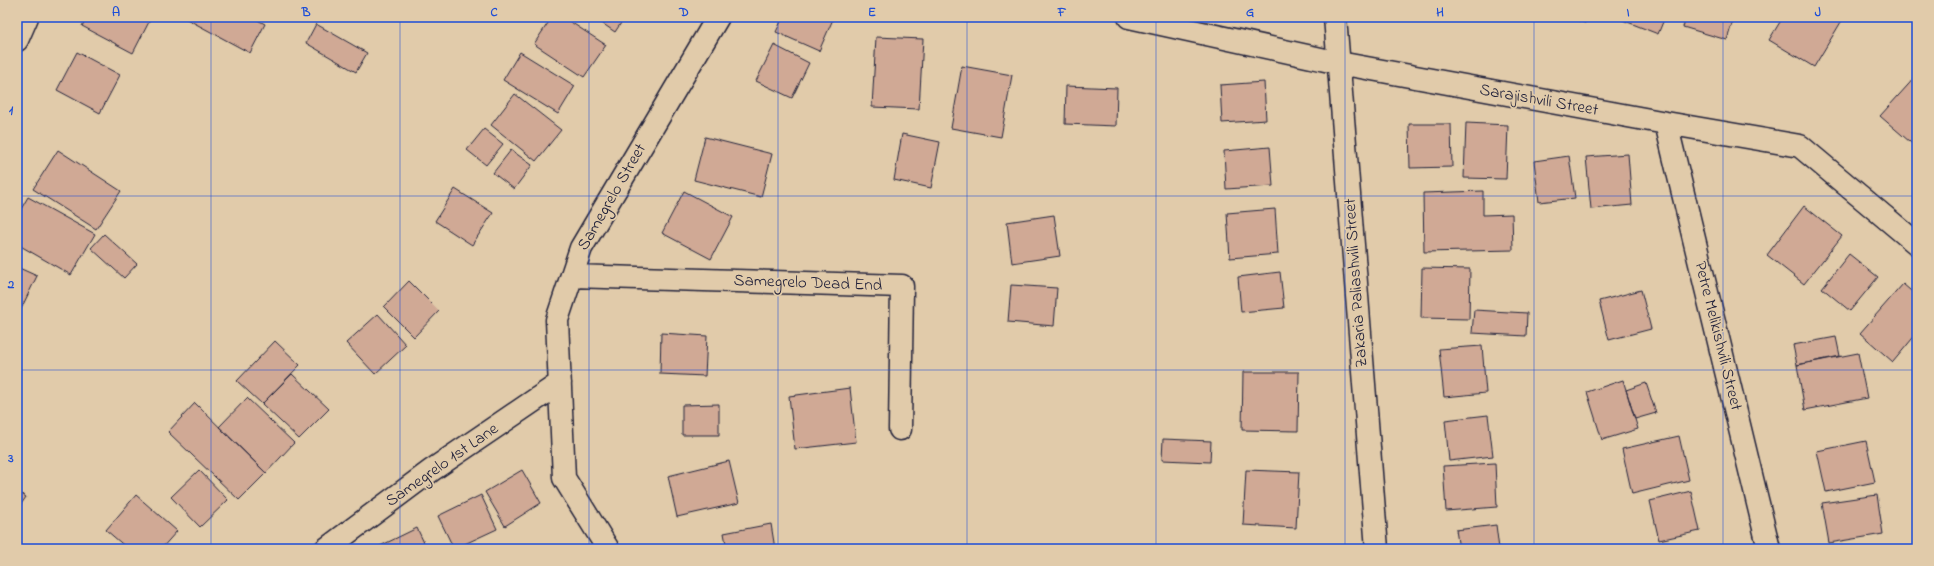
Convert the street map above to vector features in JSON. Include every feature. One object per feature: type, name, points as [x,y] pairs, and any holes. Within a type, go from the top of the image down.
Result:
[{"type":"street","points":[[17,40],[27,17]]},
{"type":"street","name":"Samegrelo Street","points":[[608,549],[564,478],[557,320],[581,248],[718,17]]},
{"type":"street","name":"Sarajishvili Street","points":[[1129,17],[1339,62],[1666,123],[1800,146],[1917,244]]},
{"type":"street","name":"Zakaria Paliashvili Street","points":[[1334,17],[1339,62],[1377,549]]},
{"type":"street","name":"Petre Melikishvili Street","points":[[1666,123],[1769,549]]},
{"type":"street","name":"Samegrelo Dead End","points":[[572,276],[902,286],[900,429]]},
{"type":"street","name":"Samegrelo 1st Lane","points":[[326,549],[432,470],[560,383]]},
{"type":"building","points":[[87,17],[151,18],[133,53],[82,26]]},
{"type":"building","points":[[183,17],[252,17],[265,24],[250,53]]},
{"type":"building","points":[[552,17],[563,17],[606,45],[584,77],[534,44]]},
{"type":"building","points":[[593,17],[625,17],[615,32]]},
{"type":"building","points":[[783,17],[834,17],[819,51],[776,32]]},
{"type":"building","points":[[1568,17],[1587,17],[1585,23]]},
{"type":"building","points":[[1621,17],[1665,17],[1658,34],[1620,19]]},
{"type":"building","points":[[1686,17],[1734,17],[1727,40],[1683,27]]},
{"type":"building","points":[[1783,17],[1844,17],[1814,67],[1769,40]]},
{"type":"building","points":[[316,24],[367,53],[356,72],[306,43]]},
{"type":"building","points":[[876,37],[923,39],[919,109],[872,107]]},
{"type":"building","points":[[774,45],[809,63],[792,98],[756,81]]},
{"type":"building","points":[[77,52],[120,75],[100,113],[57,90]]},
{"type":"building","points":[[520,52],[575,86],[558,114],[503,80]]},
{"type":"building","points":[[962,66],[1012,75],[1001,137],[951,128]]},
{"type":"building","points":[[1917,75],[1917,148],[1880,116]]},
{"type":"building","points":[[1264,82],[1266,120],[1222,123],[1220,85]]},
{"type":"building","points":[[1066,86],[1117,88],[1116,126],[1065,124]]},
{"type":"building","points":[[515,94],[561,130],[536,161],[491,125]]},
{"type":"building","points":[[1466,123],[1508,125],[1506,179],[1464,178]]},
{"type":"building","points":[[1409,124],[1451,124],[1452,167],[1410,168]]},
{"type":"building","points":[[484,129],[503,144],[486,165],[467,150]]},
{"type":"building","points":[[902,134],[940,142],[931,188],[894,180]]},
{"type":"building","points":[[705,137],[772,154],[761,197],[694,180]]},
{"type":"building","points":[[1270,147],[1273,186],[1226,189],[1224,151]]},
{"type":"building","points":[[58,150],[121,191],[96,229],[33,189]]},
{"type":"building","points":[[511,150],[532,165],[514,189],[493,173]]},
{"type":"building","points":[[1628,154],[1632,205],[1591,209],[1586,157]]},
{"type":"building","points":[[1569,156],[1575,198],[1539,202],[1534,161]]},
{"type":"building","points":[[455,189],[493,213],[472,245],[435,221]]},
{"type":"building","points":[[684,191],[733,217],[711,259],[662,233]]},
{"type":"building","points":[[1483,191],[1483,215],[1512,214],[1513,250],[1424,252],[1423,193]]},
{"type":"building","points":[[28,197],[95,234],[71,275],[17,244],[17,216]]},
{"type":"building","points":[[1804,206],[1842,236],[1804,284],[1767,255]]},
{"type":"building","points":[[1275,209],[1278,254],[1230,258],[1227,213]]},
{"type":"building","points":[[1054,215],[1060,256],[1012,263],[1007,222]]},
{"type":"building","points":[[104,234],[137,264],[124,278],[91,248]]},
{"type":"building","points":[[1849,254],[1878,277],[1850,311],[1822,288]]},
{"type":"building","points":[[17,267],[37,276],[19,313],[17,312]]},
{"type":"building","points":[[1422,268],[1470,269],[1469,319],[1421,318]]},
{"type":"building","points":[[1280,272],[1284,308],[1241,312],[1238,277]]},
{"type":"building","points":[[409,281],[439,311],[414,337],[384,307]]},
{"type":"building","points":[[1903,284],[1917,296],[1917,333],[1893,362],[1860,333]]},
{"type":"building","points":[[1011,285],[1057,288],[1054,326],[1008,322]]},
{"type":"building","points":[[1641,290],[1651,329],[1609,340],[1599,301]]},
{"type":"building","points":[[1474,310],[1527,313],[1526,336],[1472,333]]},
{"type":"building","points":[[378,314],[406,345],[375,374],[346,343]]},
{"type":"building","points":[[661,333],[707,336],[705,376],[660,374]]},
{"type":"building","points":[[1836,337],[1840,356],[1797,365],[1793,345]]},
{"type":"building","points":[[275,341],[300,365],[262,404],[237,381]]},
{"type":"building","points":[[1482,346],[1486,393],[1444,397],[1439,349]]},
{"type":"building","points":[[1858,353],[1867,398],[1805,410],[1797,365]]},
{"type":"building","points":[[1243,372],[1299,372],[1298,431],[1242,430]]},
{"type":"building","points":[[292,374],[329,409],[299,439],[262,404]]},
{"type":"building","points":[[1623,380],[1638,429],[1602,440],[1587,392]]},
{"type":"building","points":[[1646,383],[1656,413],[1635,419],[1626,390]]},
{"type":"building","points":[[850,388],[856,442],[795,449],[789,396]]},
{"type":"building","points":[[247,398],[294,443],[266,473],[219,427]]},
{"type":"building","points":[[195,403],[266,473],[239,500],[168,432]]},
{"type":"building","points":[[719,404],[719,435],[682,435],[682,405]]},
{"type":"building","points":[[1488,415],[1493,456],[1449,461],[1445,420]]},
{"type":"building","points":[[1679,436],[1689,480],[1632,494],[1622,449]]},
{"type":"building","points":[[1163,439],[1211,441],[1210,462],[1162,460]]},
{"type":"building","points":[[1866,441],[1875,482],[1826,492],[1817,451]]},
{"type":"building","points":[[729,461],[739,503],[677,517],[668,476]]},
{"type":"building","points":[[1495,463],[1497,507],[1446,511],[1443,466]]},
{"type":"building","points":[[199,470],[228,500],[200,527],[171,497]]},
{"type":"building","points":[[522,470],[541,503],[505,526],[485,492]]},
{"type":"building","points":[[1246,470],[1299,472],[1296,528],[1243,525]]},
{"type":"building","points":[[17,491],[26,497],[17,510]]},
{"type":"building","points":[[1691,491],[1700,531],[1659,540],[1650,501]]},
{"type":"building","points":[[136,495],[177,531],[161,549],[128,549],[106,530]]},
{"type":"building","points":[[481,495],[497,529],[454,549],[438,516]]},
{"type":"building","points":[[1877,495],[1883,534],[1829,543],[1822,503]]},
{"type":"building","points":[[771,524],[775,549],[727,549],[724,533]]},
{"type":"building","points":[[1496,525],[1499,549],[1459,549],[1456,530]]},
{"type":"building","points":[[417,528],[427,549],[374,549]]}]
